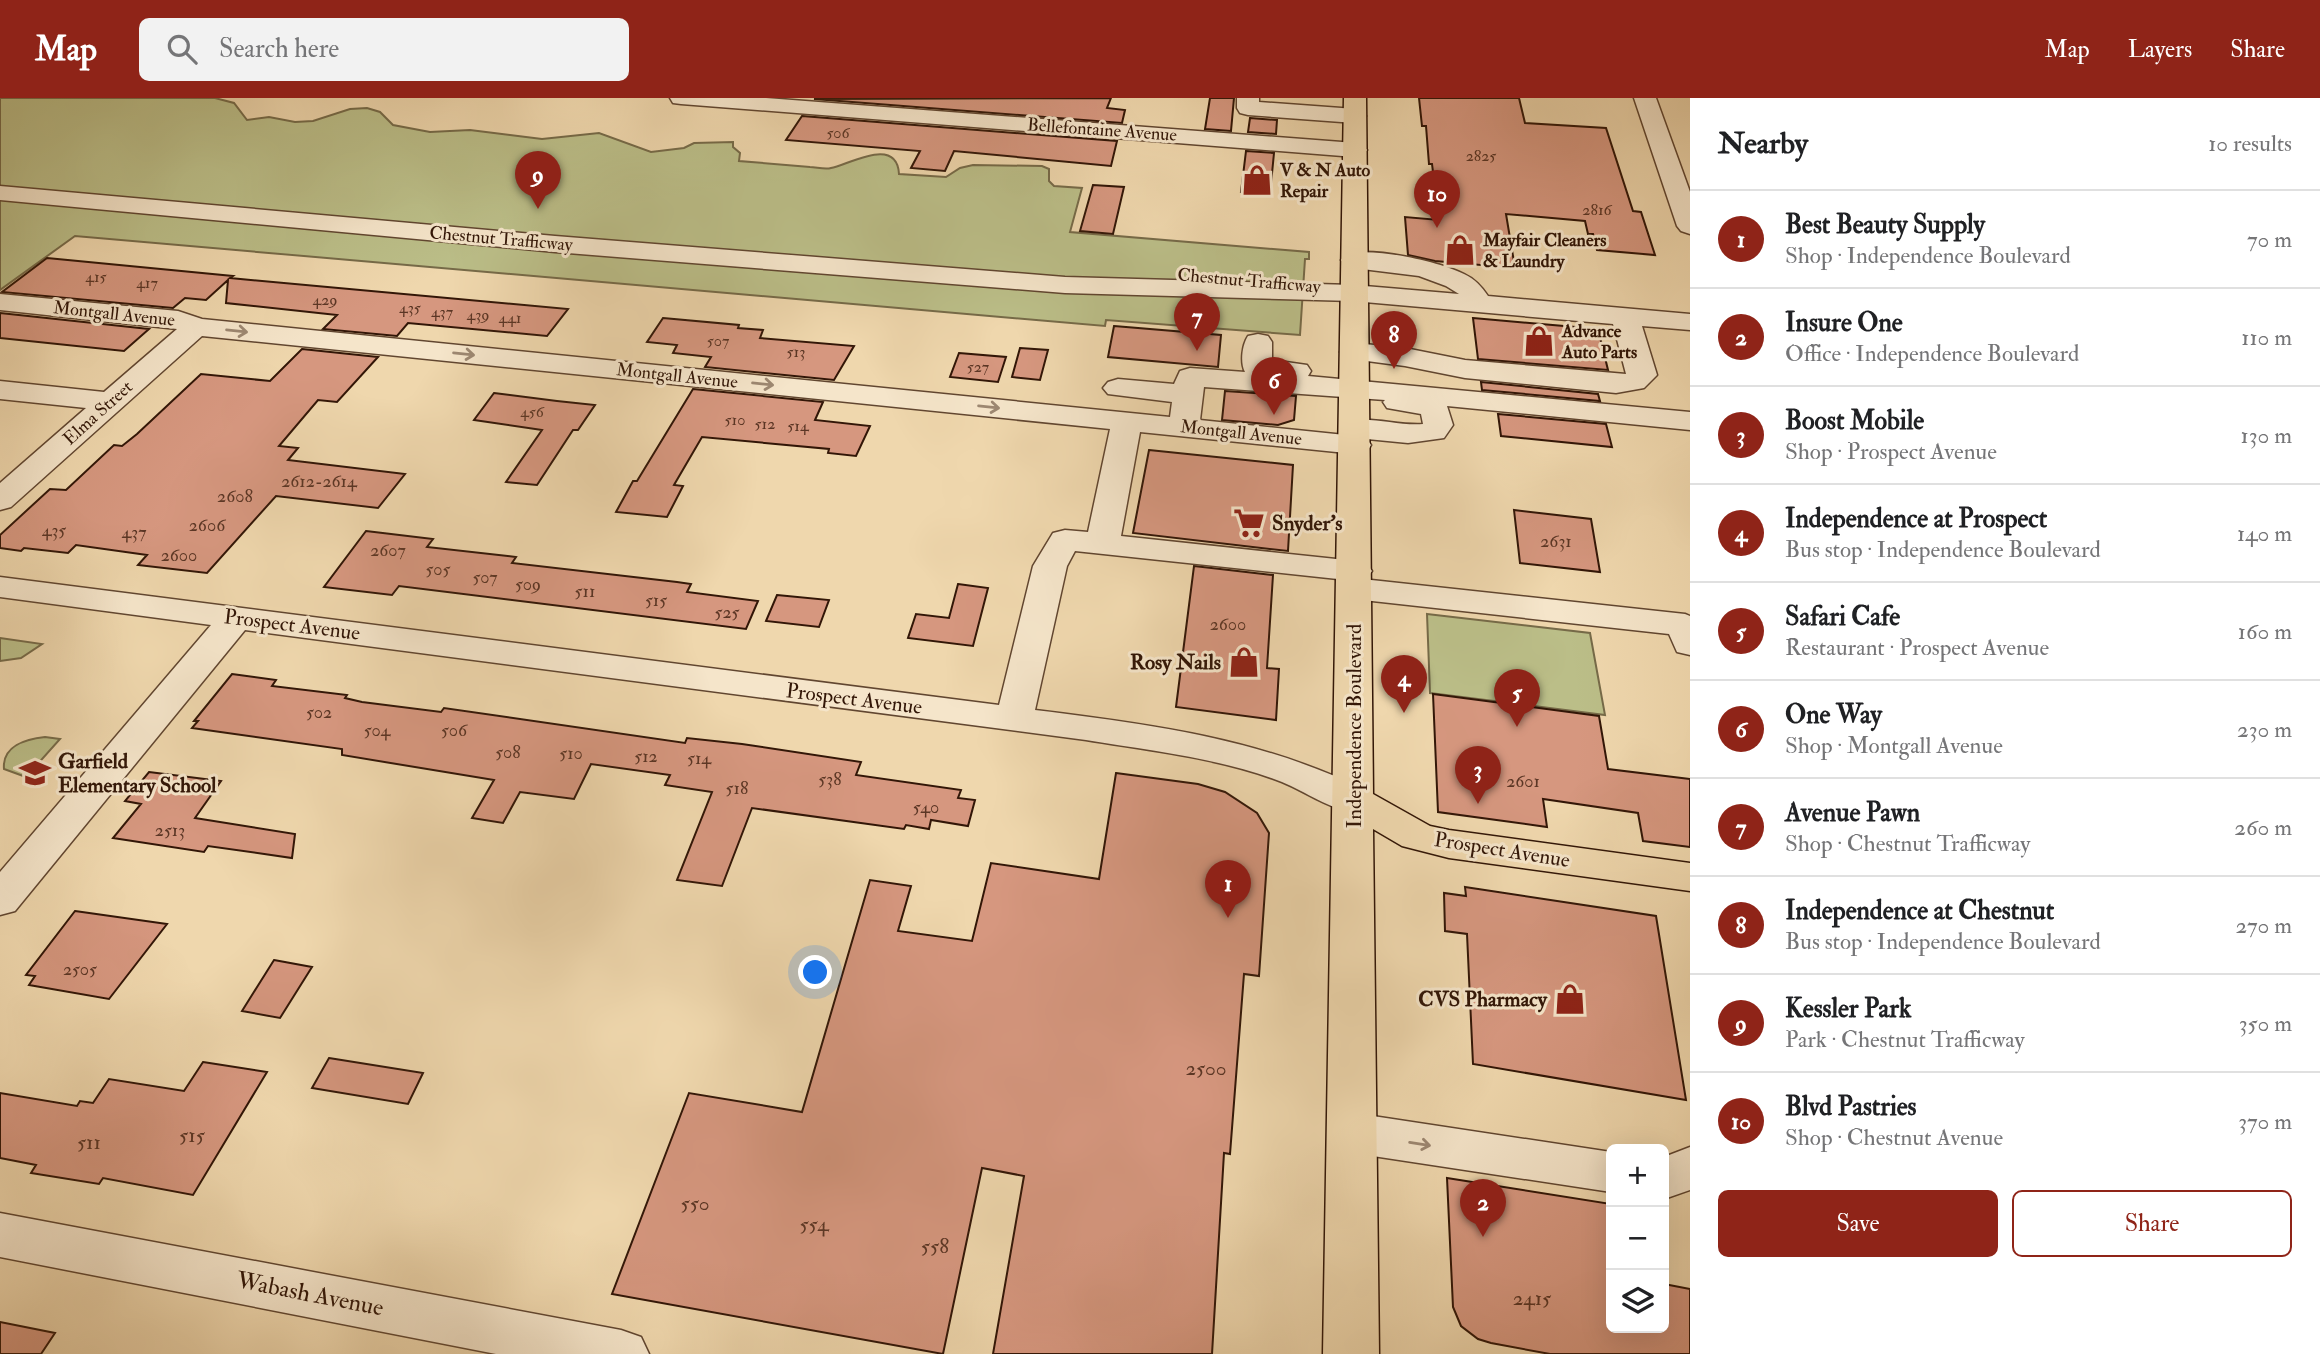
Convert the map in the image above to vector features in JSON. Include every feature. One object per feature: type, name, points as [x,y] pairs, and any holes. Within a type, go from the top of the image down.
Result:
[{"type":"main road","name":"Independence Boulevard","points":[[1351,1354],[1355,580],[1349,354],[1355,121]]},
{"type":"main road","name":"Prospect Avenue","points":[[1353,800],[1417,836],[1449,844],[1690,877]]},
{"type":"street","name":"Bellefontaine Avenue","points":[[681,98],[1355,121]]},
{"type":"street","points":[[1248,98],[1248,108],[1355,121]]},
{"type":"street","points":[[1645,98],[1690,226]]},
{"type":"street","name":"Chestnut Trafficway","points":[[0,193],[569,245],[1065,285],[1349,354]]},
{"type":"street","name":"Chestnut Trafficway","points":[[1002,280],[1179,275],[1299,282],[1349,354]]},
{"type":"street","points":[[1065,285],[1133,299],[1349,354],[1690,421]]},
{"type":"street","name":"Montgall Avenue","points":[[0,302],[178,319],[196,327],[1184,427],[1349,354]]},
{"type":"street","points":[[1349,354],[1478,304],[1690,322]]},
{"type":"street","points":[[1184,427],[1190,377],[1257,364],[1349,354],[1405,356],[1465,369],[1616,384],[1634,382],[1642,374],[1625,317]]},
{"type":"street","name":"Elma Street","points":[[8,486],[196,327]]},
{"type":"street","points":[[1118,388],[1187,394]]},
{"type":"street","points":[[0,390],[110,402]]},
{"type":"street","points":[[1103,542],[1127,421]]},
{"type":"street","points":[[1014,720],[1050,566],[1065,540],[1103,542],[1685,625],[1690,644]]},
{"type":"street","name":"Prospect Avenue","points":[[0,587],[1086,728],[1207,748],[1285,769],[1353,800]]},
{"type":"street","points":[[0,900],[236,618]]},
{"type":"street","points":[[1353,1133],[1606,1171]]},
{"type":"street","points":[[1669,1177],[1690,1167]]},
{"type":"street","name":"Wabash Avenue","points":[[0,1234],[621,1354]]},
{"type":"green space","points":[[0,98],[215,98],[234,103],[247,120],[269,117],[295,122],[313,121],[350,109],[367,108],[380,112],[393,125],[430,132],[470,130],[542,139],[599,133],[651,152],[684,148],[694,143],[733,142],[733,147],[740,153],[739,161],[826,169],[881,154],[890,156],[896,162],[899,174],[946,177],[960,168],[973,165],[1042,166],[1049,169],[1049,181],[1054,186],[1082,188],[1070,232],[1309,252],[1309,259],[1305,259],[1300,335],[1106,320],[1105,326],[75,236],[0,290]]},
{"type":"green space","points":[[1427,614],[1590,633],[1605,715],[1430,693]]},
{"type":"green space","points":[[0,638],[42,644],[21,658],[0,661]]},
{"type":"green space","points":[[45,737],[60,739],[26,777],[4,769],[4,761],[11,749],[23,742]]},
{"type":"building","points":[[1111,98],[1107,108],[1125,110],[1122,123],[814,99]]},
{"type":"building","points":[[1210,98],[1234,98],[1231,131],[1205,129]]},
{"type":"building","points":[[1419,98],[1519,98],[1525,123],[1606,128],[1633,211],[1641,212],[1655,255],[1597,250],[1593,234],[1588,234],[1585,221],[1506,214],[1515,268],[1435,261],[1408,255],[1405,217],[1439,220],[1432,164],[1429,164],[1426,126],[1422,126]]},
{"type":"building","points":[[802,116],[1117,141],[1111,166],[954,151],[945,171],[911,168],[920,151],[786,140]]},
{"type":"building","points":[[1250,118],[1277,120],[1276,134],[1248,132]]},
{"type":"building","name":"V & N Auto Repair","points":[[1246,151],[1274,153],[1270,194],[1241,192]]},
{"type":"building","points":[[1093,185],[1124,187],[1113,234],[1080,231]]},
{"type":"building","points":[[47,258],[568,309],[547,336],[408,323],[397,336],[323,329],[337,315],[226,303],[228,280],[206,300],[185,298],[173,308],[2,292]]},
{"type":"building","points":[[0,313],[149,329],[124,351],[0,338]]},
{"type":"building","points":[[663,318],[739,325],[738,328],[763,330],[760,338],[854,346],[834,380],[705,367],[711,357],[673,353],[677,345],[647,342]]},
{"type":"building","name":"Advance Auto Parts","points":[[1473,318],[1598,329],[1608,370],[1478,359]]},
{"type":"building","points":[[1114,326],[1221,335],[1218,367],[1108,357]]},
{"type":"building","points":[[1020,348],[1048,350],[1040,380],[1012,377]]},
{"type":"building","points":[[302,349],[378,357],[337,402],[318,400],[279,446],[298,448],[288,460],[405,474],[378,508],[276,496],[207,573],[138,565],[147,555],[76,545],[68,553],[0,548],[0,535],[50,489],[66,490],[114,445],[122,446],[137,434],[201,374],[270,381]]},
{"type":"building","points":[[959,353],[1006,357],[998,382],[950,377]]},
{"type":"building","points":[[1481,382],[1598,394],[1600,401],[1482,390]]},
{"type":"building","points":[[693,389],[823,402],[815,420],[870,426],[856,456],[828,453],[829,449],[702,437],[674,485],[683,486],[667,517],[616,512]]},
{"type":"building","points":[[1225,391],[1296,396],[1294,420],[1278,425],[1222,420]]},
{"type":"building","points":[[494,393],[595,405],[578,430],[573,430],[537,485],[506,482],[542,430],[474,420]]},
{"type":"building","points":[[1498,414],[1606,424],[1612,447],[1501,436]]},
{"type":"building","points":[[1149,450],[1293,465],[1288,551],[1133,533]]},
{"type":"building","points":[[1514,510],[1591,519],[1600,572],[1520,563]]},
{"type":"building","points":[[366,531],[433,539],[427,547],[516,557],[512,563],[691,584],[687,592],[758,601],[746,629],[399,586],[392,595],[324,587]]},
{"type":"building","points":[[1194,566],[1273,575],[1267,668],[1279,669],[1276,720],[1176,707]]},
{"type":"building","points":[[958,584],[988,588],[973,646],[908,638],[916,614],[949,618]]},
{"type":"building","points":[[777,595],[829,600],[819,627],[766,621]]},
{"type":"building","points":[[232,674],[276,680],[272,686],[347,695],[345,698],[362,702],[441,712],[444,708],[685,743],[687,738],[861,762],[856,775],[961,790],[958,798],[975,800],[968,826],[931,820],[929,829],[906,825],[904,829],[752,808],[722,886],[677,880],[712,792],[665,785],[670,775],[591,764],[574,799],[520,792],[503,823],[472,818],[494,780],[342,755],[342,749],[192,728],[198,721],[194,721]]},
{"type":"building","points":[[1433,694],[1599,716],[1608,769],[1690,779],[1690,847],[1643,841],[1638,813],[1543,799],[1547,827],[1438,812]]},
{"type":"building","points":[[149,772],[221,781],[195,818],[295,834],[292,858],[208,846],[204,852],[113,838],[141,804],[125,801]]},
{"type":"building","points":[[1116,773],[1198,784],[1225,792],[1257,813],[1269,833],[1259,976],[1244,974],[1230,1154],[1224,1153],[1212,1354],[993,1354],[1024,1176],[982,1168],[943,1354],[612,1294],[689,1093],[802,1112],[870,880],[911,886],[898,931],[972,941],[991,863],[1099,879]]},
{"type":"building","name":"CVS Pharmacy","points":[[1465,887],[1656,916],[1686,1100],[1473,1064],[1467,934],[1445,931],[1444,893],[1466,896]]},
{"type":"building","points":[[75,911],[167,924],[109,999],[29,985],[35,976],[26,975]]},
{"type":"building","points":[[274,960],[312,967],[280,1018],[242,1011]]},
{"type":"building","points":[[329,1058],[423,1073],[408,1104],[312,1088]]},
{"type":"building","points":[[203,1062],[267,1072],[193,1195],[103,1178],[99,1184],[31,1173],[36,1165],[0,1158],[0,1093],[77,1106],[80,1101],[93,1103],[109,1079],[184,1091]]},
{"type":"building","points":[[1447,1178],[1606,1203],[1606,1333],[1669,1333],[1669,1285],[1690,1289],[1690,1354],[1550,1354],[1491,1343],[1478,1339],[1461,1326],[1453,1307]]},
{"type":"building","points":[[0,1322],[55,1333],[41,1354],[0,1354]]},
{"type":"place","name":"V & N Auto Repair","points":[[1257,180]]},
{"type":"place","name":"Kessler Park","points":[[538,209]]},
{"type":"place","name":"Blvd Pastries","points":[[1437,228]]},
{"type":"place","name":"Mayfair Cleaners & Laundry","points":[[1460,250]]},
{"type":"place","name":"Advance Auto Parts","points":[[1539,341]]},
{"type":"place","name":"Avenue Pawn","points":[[1197,351]]},
{"type":"place","name":"Independence at Chestnut","points":[[1394,369]]},
{"type":"place","name":"One Way","points":[[1274,415]]},
{"type":"place","name":"Snyder's","points":[[1249,523]]},
{"type":"place","name":"Rosy Nails","points":[[1244,662]]},
{"type":"place","name":"Independence at Prospect","points":[[1404,713]]},
{"type":"place","name":"Safari Cafe","points":[[1517,727]]},
{"type":"place","name":"Garfield Elementary School","points":[[35,773]]},
{"type":"place","name":"Boost Mobile","points":[[1478,804]]},
{"type":"place","name":"Best Beauty Supply","points":[[1228,918]]},
{"type":"place","name":"CVS Pharmacy","points":[[1570,999]]},
{"type":"place","name":"Insure One","points":[[1483,1237]]}]
